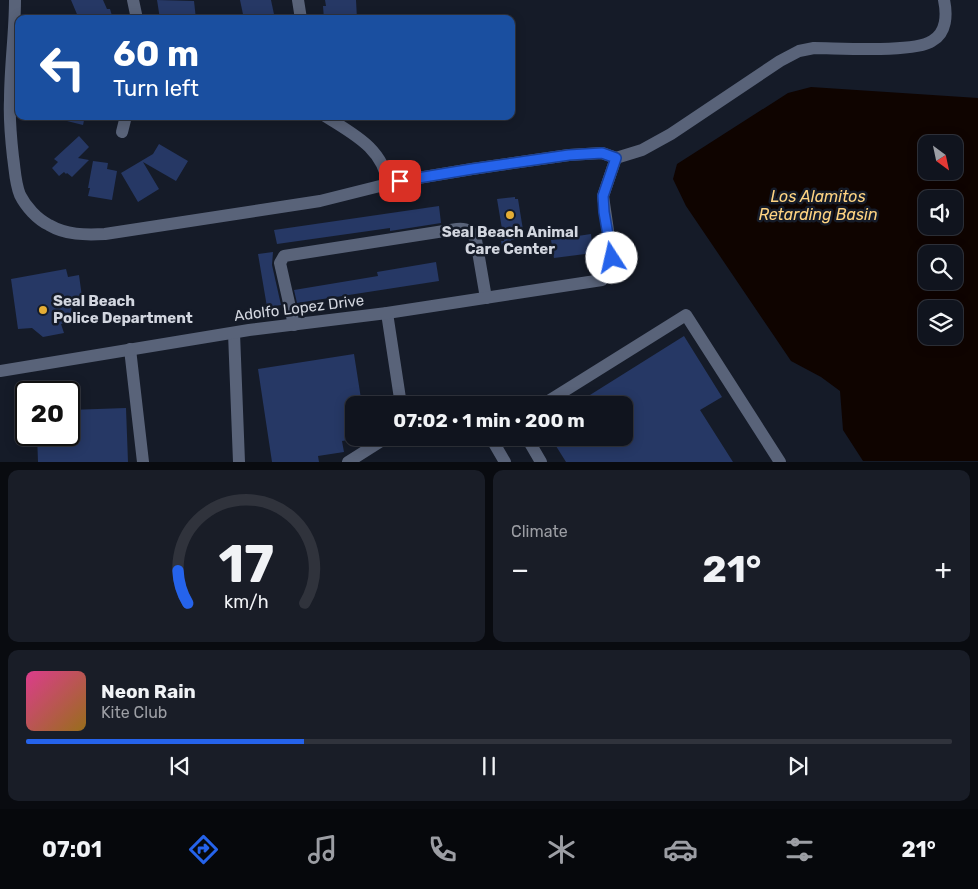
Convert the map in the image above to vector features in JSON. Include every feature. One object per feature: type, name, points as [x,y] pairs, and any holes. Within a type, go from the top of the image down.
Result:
[{"type":"street","points":[[15,0],[10,101],[12,149],[16,182],[21,195],[30,209],[49,226],[71,234],[105,234],[320,201],[388,184],[472,169],[569,155],[602,153],[616,158],[642,150],[679,128],[780,61],[799,51],[814,48],[915,48],[933,41],[942,32],[946,20],[944,0]]},
{"type":"street","points":[[133,0],[135,15]]},
{"type":"street","points":[[298,0],[300,15]]},
{"type":"street","points":[[122,132],[125,120]]},
{"type":"street","points":[[330,120],[365,143],[377,154],[385,170],[388,184]]},
{"type":"street","name":"Adolfo Lopez Drive","points":[[0,371],[234,333],[388,313],[602,280],[612,258],[603,196],[616,158]]},
{"type":"street","points":[[294,325],[280,263],[284,256],[450,230],[465,228],[473,233],[478,243],[486,298]]},
{"type":"street","points":[[388,313],[400,396]]},
{"type":"street","points":[[556,396],[686,315],[780,462]]},
{"type":"street","points":[[234,333],[239,462]]},
{"type":"street","points":[[130,349],[143,462]]},
{"type":"street","points":[[348,462],[373,446]]},
{"type":"street","points":[[496,446],[505,462]]},
{"type":"street","points":[[532,446],[541,462]]},
{"type":"water","name":"Los Alamitos Retarding Basin","points":[[811,87],[978,98],[978,461],[863,461],[843,430],[840,391],[821,377],[791,361],[686,206],[673,179],[677,164],[788,93]]},
{"type":"building","points":[[71,0],[103,0],[112,15],[77,15]]},
{"type":"building","points":[[157,0],[194,1],[196,15],[159,15]]},
{"type":"building","points":[[240,0],[271,0],[274,15],[243,15]]},
{"type":"building","points":[[325,0],[356,0],[357,15],[324,15],[323,6],[326,6]]},
{"type":"building","points":[[63,120],[84,120],[83,125]]},
{"type":"building","points":[[79,136],[89,147],[78,158],[89,160],[72,177],[64,172],[59,176],[52,168],[58,162],[54,159]]},
{"type":"building","points":[[159,144],[188,161],[176,181],[143,162],[159,189],[138,202],[121,173],[153,154]]},
{"type":"building","points":[[93,161],[108,163],[107,169],[117,171],[112,200],[88,196]]},
{"type":"building","name":"Seal Beach Animal Care Center","points":[[515,197],[515,199],[518,199],[523,230],[519,231],[520,238],[505,241],[511,240],[512,247],[511,251],[503,252],[501,241],[504,241],[497,199]]},
{"type":"building","points":[[439,206],[441,223],[390,231],[390,228],[277,244],[274,230]]},
{"type":"building","name":"Seal Beach Animal Care Center","points":[[591,234],[593,253],[554,258],[551,240]]},
{"type":"building","points":[[273,252],[272,265],[281,305],[267,307],[258,254]]},
{"type":"building","points":[[436,262],[439,281],[297,303],[294,290],[378,276],[377,272]]},
{"type":"building","name":"Seal Beach Police Department","points":[[66,269],[68,277],[79,275],[82,297],[70,299],[73,321],[61,324],[64,333],[43,337],[32,328],[18,329],[11,279]]},
{"type":"building","points":[[684,336],[722,397],[700,410],[733,462],[566,462],[556,446],[633,446],[633,396],[588,396]]},
{"type":"building","points":[[354,354],[361,396],[345,396],[345,440],[342,441],[344,452],[318,456],[319,462],[272,462],[258,369]]},
{"type":"building","points":[[126,408],[128,462],[38,462],[37,446],[80,446],[80,410]]},
{"type":"place","name":"Seal Beach Animal Care Center","points":[[510,215]]},
{"type":"place","name":"Seal Beach Police Department","points":[[43,310]]},
{"type":"route","points":[[400,181],[569,155],[602,153],[616,158],[603,196],[612,258]]}]
